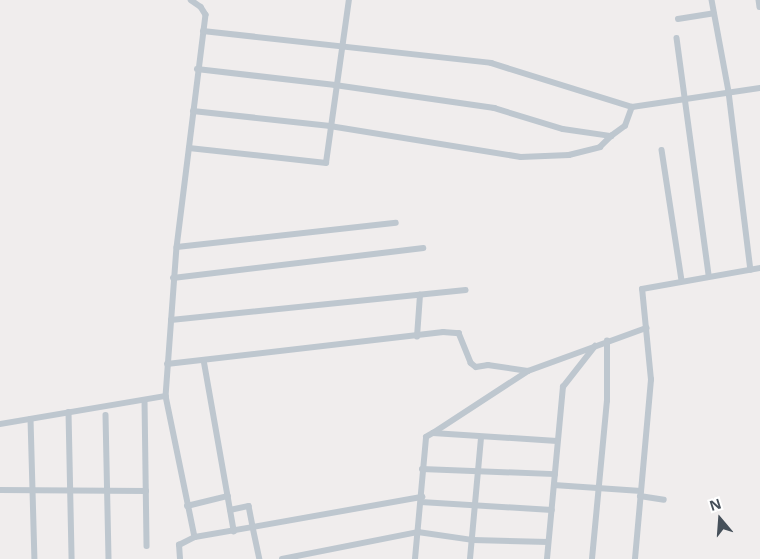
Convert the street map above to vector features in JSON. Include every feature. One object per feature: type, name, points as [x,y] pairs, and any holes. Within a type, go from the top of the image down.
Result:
[{"type":"street","points":[[191,0],[201,7],[206,15],[197,69],[194,111],[173,278],[166,396],[195,538]]},
{"type":"street","points":[[189,148],[326,163],[340,47],[349,0]]},
{"type":"street","points":[[712,0],[728,92],[751,270]]},
{"type":"street","points":[[759,0],[760,7]]},
{"type":"street","points":[[678,19],[714,13]]},
{"type":"street","points":[[203,31],[491,63],[632,107],[760,88]]},
{"type":"street","points":[[677,38],[709,276]]},
{"type":"street","points":[[197,69],[335,85],[494,108],[563,129],[612,136]]},
{"type":"street","points":[[194,111],[330,126],[521,157],[569,155],[600,147],[625,126],[632,107]]},
{"type":"street","points":[[662,150],[682,280]]},
{"type":"street","points":[[177,248],[396,223]]},
{"type":"street","points":[[173,278],[423,248]]},
{"type":"street","points":[[635,559],[651,380],[642,289],[682,280],[760,268]]},
{"type":"street","points":[[171,320],[465,290]]},
{"type":"street","points":[[418,337],[420,294]]},
{"type":"street","points":[[415,559],[422,499],[422,469],[426,437],[528,371],[595,344],[646,328]]},
{"type":"street","points":[[167,364],[459,332],[471,363],[476,367],[488,365],[528,371]]},
{"type":"street","points":[[592,559],[608,401],[607,341]]},
{"type":"street","points":[[547,559],[563,387],[595,344]]},
{"type":"street","points":[[204,360],[234,531]]},
{"type":"street","points":[[0,424],[166,396]]},
{"type":"street","points":[[145,400],[147,546]]},
{"type":"street","points":[[69,412],[72,559]]},
{"type":"street","points":[[106,415],[109,559]]},
{"type":"street","points":[[31,418],[35,559]]},
{"type":"street","points":[[433,433],[557,441]]},
{"type":"street","points":[[470,559],[481,437]]},
{"type":"street","points":[[422,469],[555,474]]},
{"type":"street","points":[[554,485],[598,488],[641,494],[664,500]]},
{"type":"street","points":[[0,490],[146,491]]},
{"type":"street","points":[[187,506],[228,496]]},
{"type":"street","points":[[180,559],[179,545],[195,538],[422,499],[476,506],[552,510]]},
{"type":"street","points":[[230,510],[249,506],[260,559]]},
{"type":"street","points":[[282,559],[418,532],[472,540],[548,542]]}]
